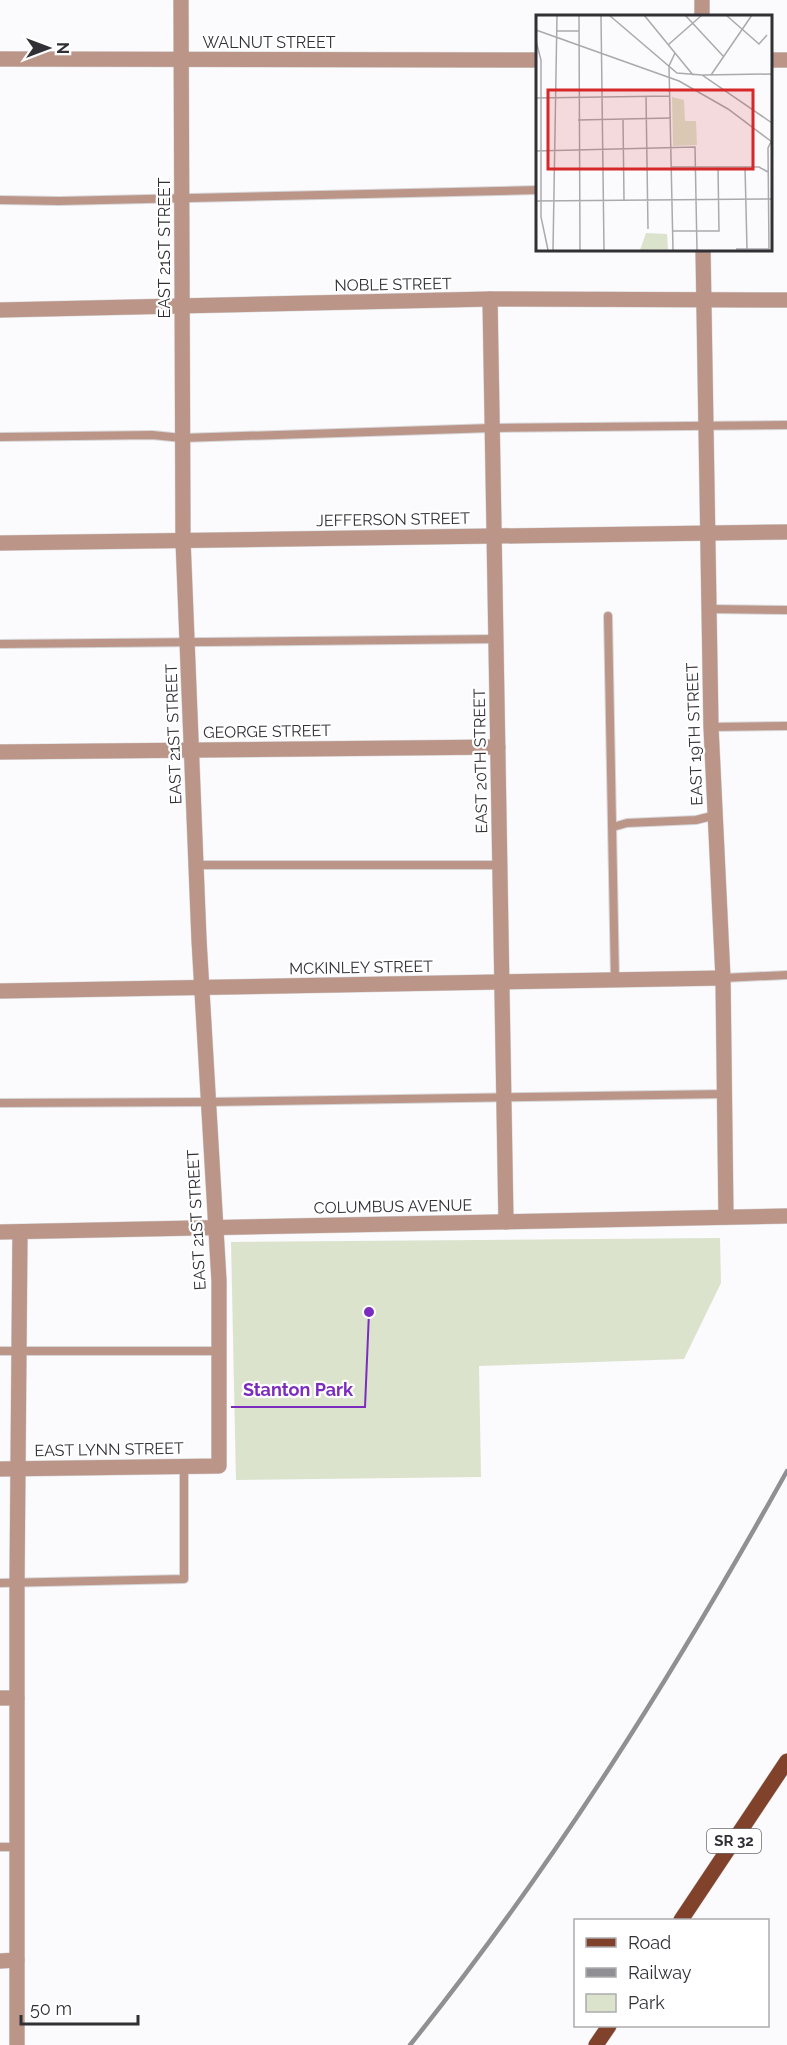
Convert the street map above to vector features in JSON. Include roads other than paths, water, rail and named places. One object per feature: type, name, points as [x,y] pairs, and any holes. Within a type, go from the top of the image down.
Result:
[{"type":"main road","name":"SR 32","points":[[682,1919],[787,1761]]},
{"type":"main road","points":[[596,2045],[608,2027]]},
{"type":"street","name":"EAST 21ST STREET","points":[[181,0],[183,540],[202,988],[219,1281],[219,1466]]},
{"type":"street","name":"WALNUT STREET","points":[[0,59],[536,60]]},
{"type":"street","name":"EAST 19TH STREET","points":[[703,250],[711,727],[723,978],[726,1217]]},
{"type":"street","name":"NOBLE STREET","points":[[0,310],[490,299],[787,300]]},
{"type":"street","name":"EAST 20TH STREET","points":[[490,299],[506,1222]]},
{"type":"street","name":"JEFFERSON STREET","points":[[0,543],[787,532]]},
{"type":"street","name":"GEORGE STREET","points":[[0,752],[498,747]]},
{"type":"street","name":"MCKINLEY STREET","points":[[0,991],[723,978]]},
{"type":"street","name":"COLUMBUS AVENUE","points":[[0,1232],[787,1216]]},
{"type":"street","points":[[17,2045],[17,1468],[20,1232]]},
{"type":"street","name":"EAST LYNN STREET","points":[[0,1469],[219,1466]]},
{"type":"street","points":[[0,1698],[17,1698]]},
{"type":"street","points":[[0,1961],[17,1960]]},
{"type":"lane","points":[[0,200],[182,199],[536,190]]},
{"type":"lane","points":[[0,437],[152,435],[182,438],[492,428],[787,425]]},
{"type":"lane","points":[[709,609],[787,610]]},
{"type":"lane","points":[[608,616],[615,980]]},
{"type":"lane","points":[[0,644],[496,639]]},
{"type":"lane","points":[[711,727],[787,726]]},
{"type":"lane","points":[[613,827],[627,823],[696,820],[716,815]]},
{"type":"lane","points":[[197,865],[500,865]]},
{"type":"lane","points":[[723,978],[787,975]]},
{"type":"lane","points":[[0,1103],[725,1094]]},
{"type":"lane","points":[[0,1351],[219,1351]]},
{"type":"lane","points":[[0,1583],[184,1579],[184,1466]]},
{"type":"lane","points":[[0,1847],[17,1847]]},
{"type":"railway","points":[[410,2045],[463,1977],[563,1838],[656,1694],[787,1471]]},
{"type":"place","name":"Stanton Park","points":[[369,1312]]}]
